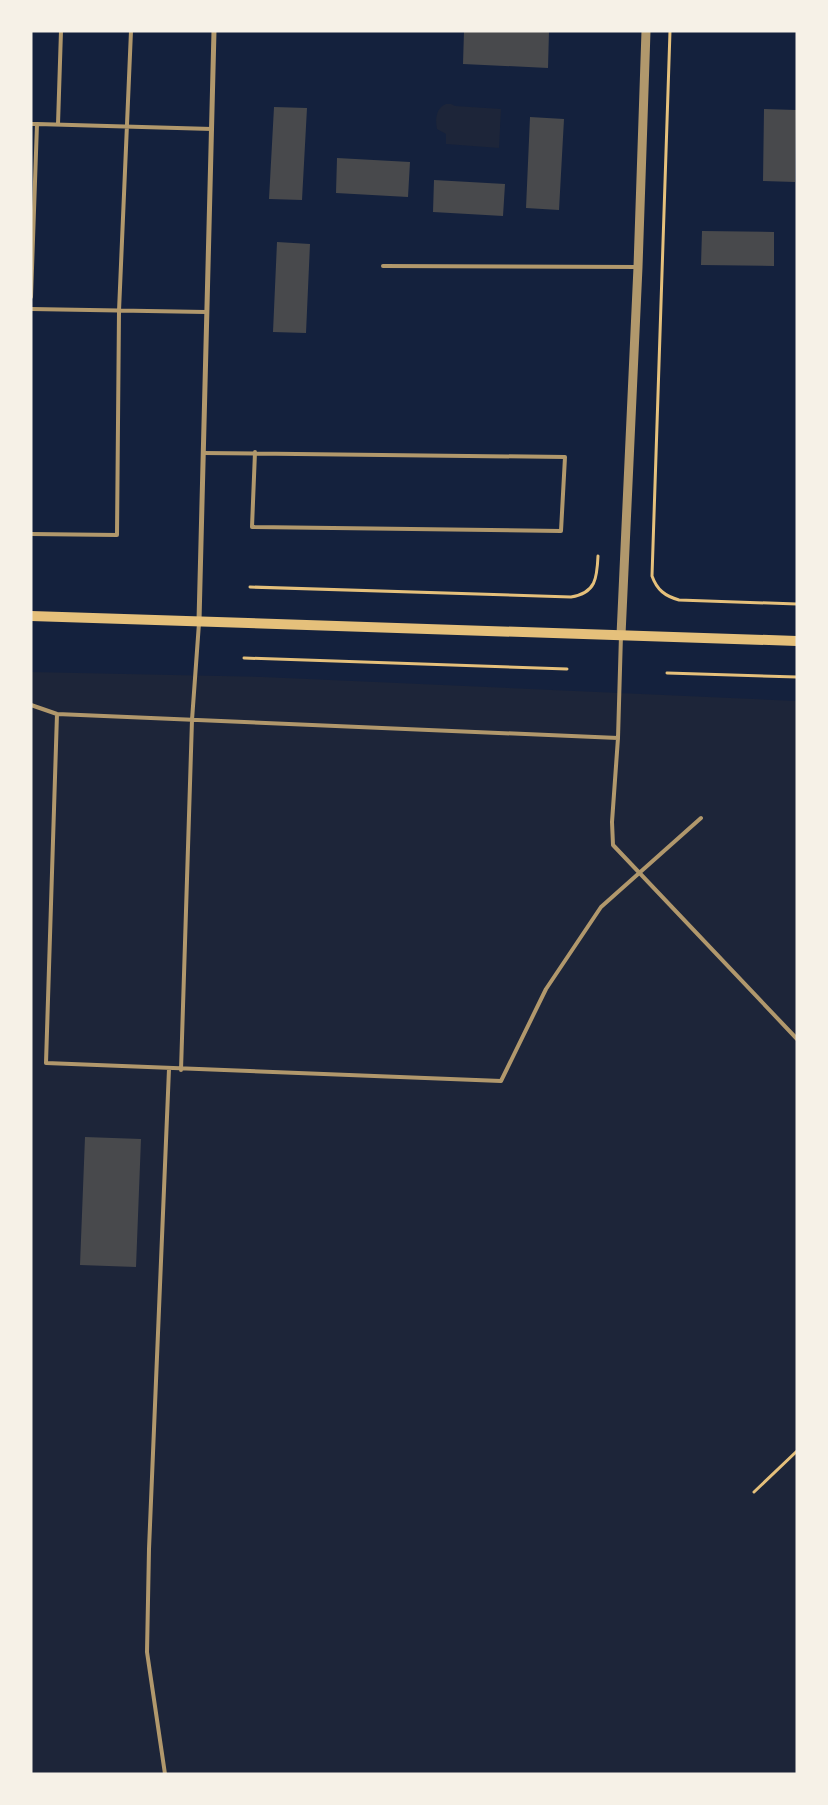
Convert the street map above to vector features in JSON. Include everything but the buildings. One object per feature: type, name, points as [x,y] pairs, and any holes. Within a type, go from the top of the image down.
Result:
[{"type":"main road","points":[[31,616],[797,641]]},
{"type":"street","points":[[199,621],[214,31]]},
{"type":"street","points":[[621,636],[638,267],[646,31]]},
{"type":"lane","points":[[58,124],[61,31]]},
{"type":"lane","points":[[31,534],[116,535],[119,311],[131,31]]},
{"type":"lane","points":[[31,124],[212,129]]},
{"type":"lane","points":[[31,297],[37,124]]},
{"type":"lane","points":[[383,266],[638,267]]},
{"type":"lane","points":[[31,309],[206,312]]},
{"type":"lane","points":[[203,452],[255,452],[565,457],[561,531],[252,527],[255,452]]},
{"type":"lane","points":[[181,1070],[192,720],[199,621]]},
{"type":"lane","points":[[621,636],[618,738],[612,822],[613,845],[797,1039]]},
{"type":"lane","points":[[31,705],[57,714],[618,738]]},
{"type":"lane","points":[[57,714],[46,1063],[181,1070],[501,1081],[546,989],[601,907],[701,818]]},
{"type":"lane","points":[[165,1774],[147,1652],[149,1549],[169,1069]]},
{"type":"path","points":[[670,31],[652,570],[655,583],[664,594],[678,600],[797,604]]},
{"type":"path","points":[[250,587],[583,595],[596,584],[598,556]]},
{"type":"path","points":[[650,586],[655,583]]},
{"type":"path","points":[[662,599],[664,594]]},
{"type":"path","points":[[244,658],[567,669]]},
{"type":"path","points":[[667,673],[797,677]]},
{"type":"path","points":[[754,1492],[797,1451]]},
{"type":"shaded area","points":[[446,104],[501,109],[499,148],[446,144],[446,134],[437,129],[436,121],[438,111]]},
{"type":"shaded area","points":[[31,672],[263,677],[797,701],[797,1774],[31,1774]]}]
